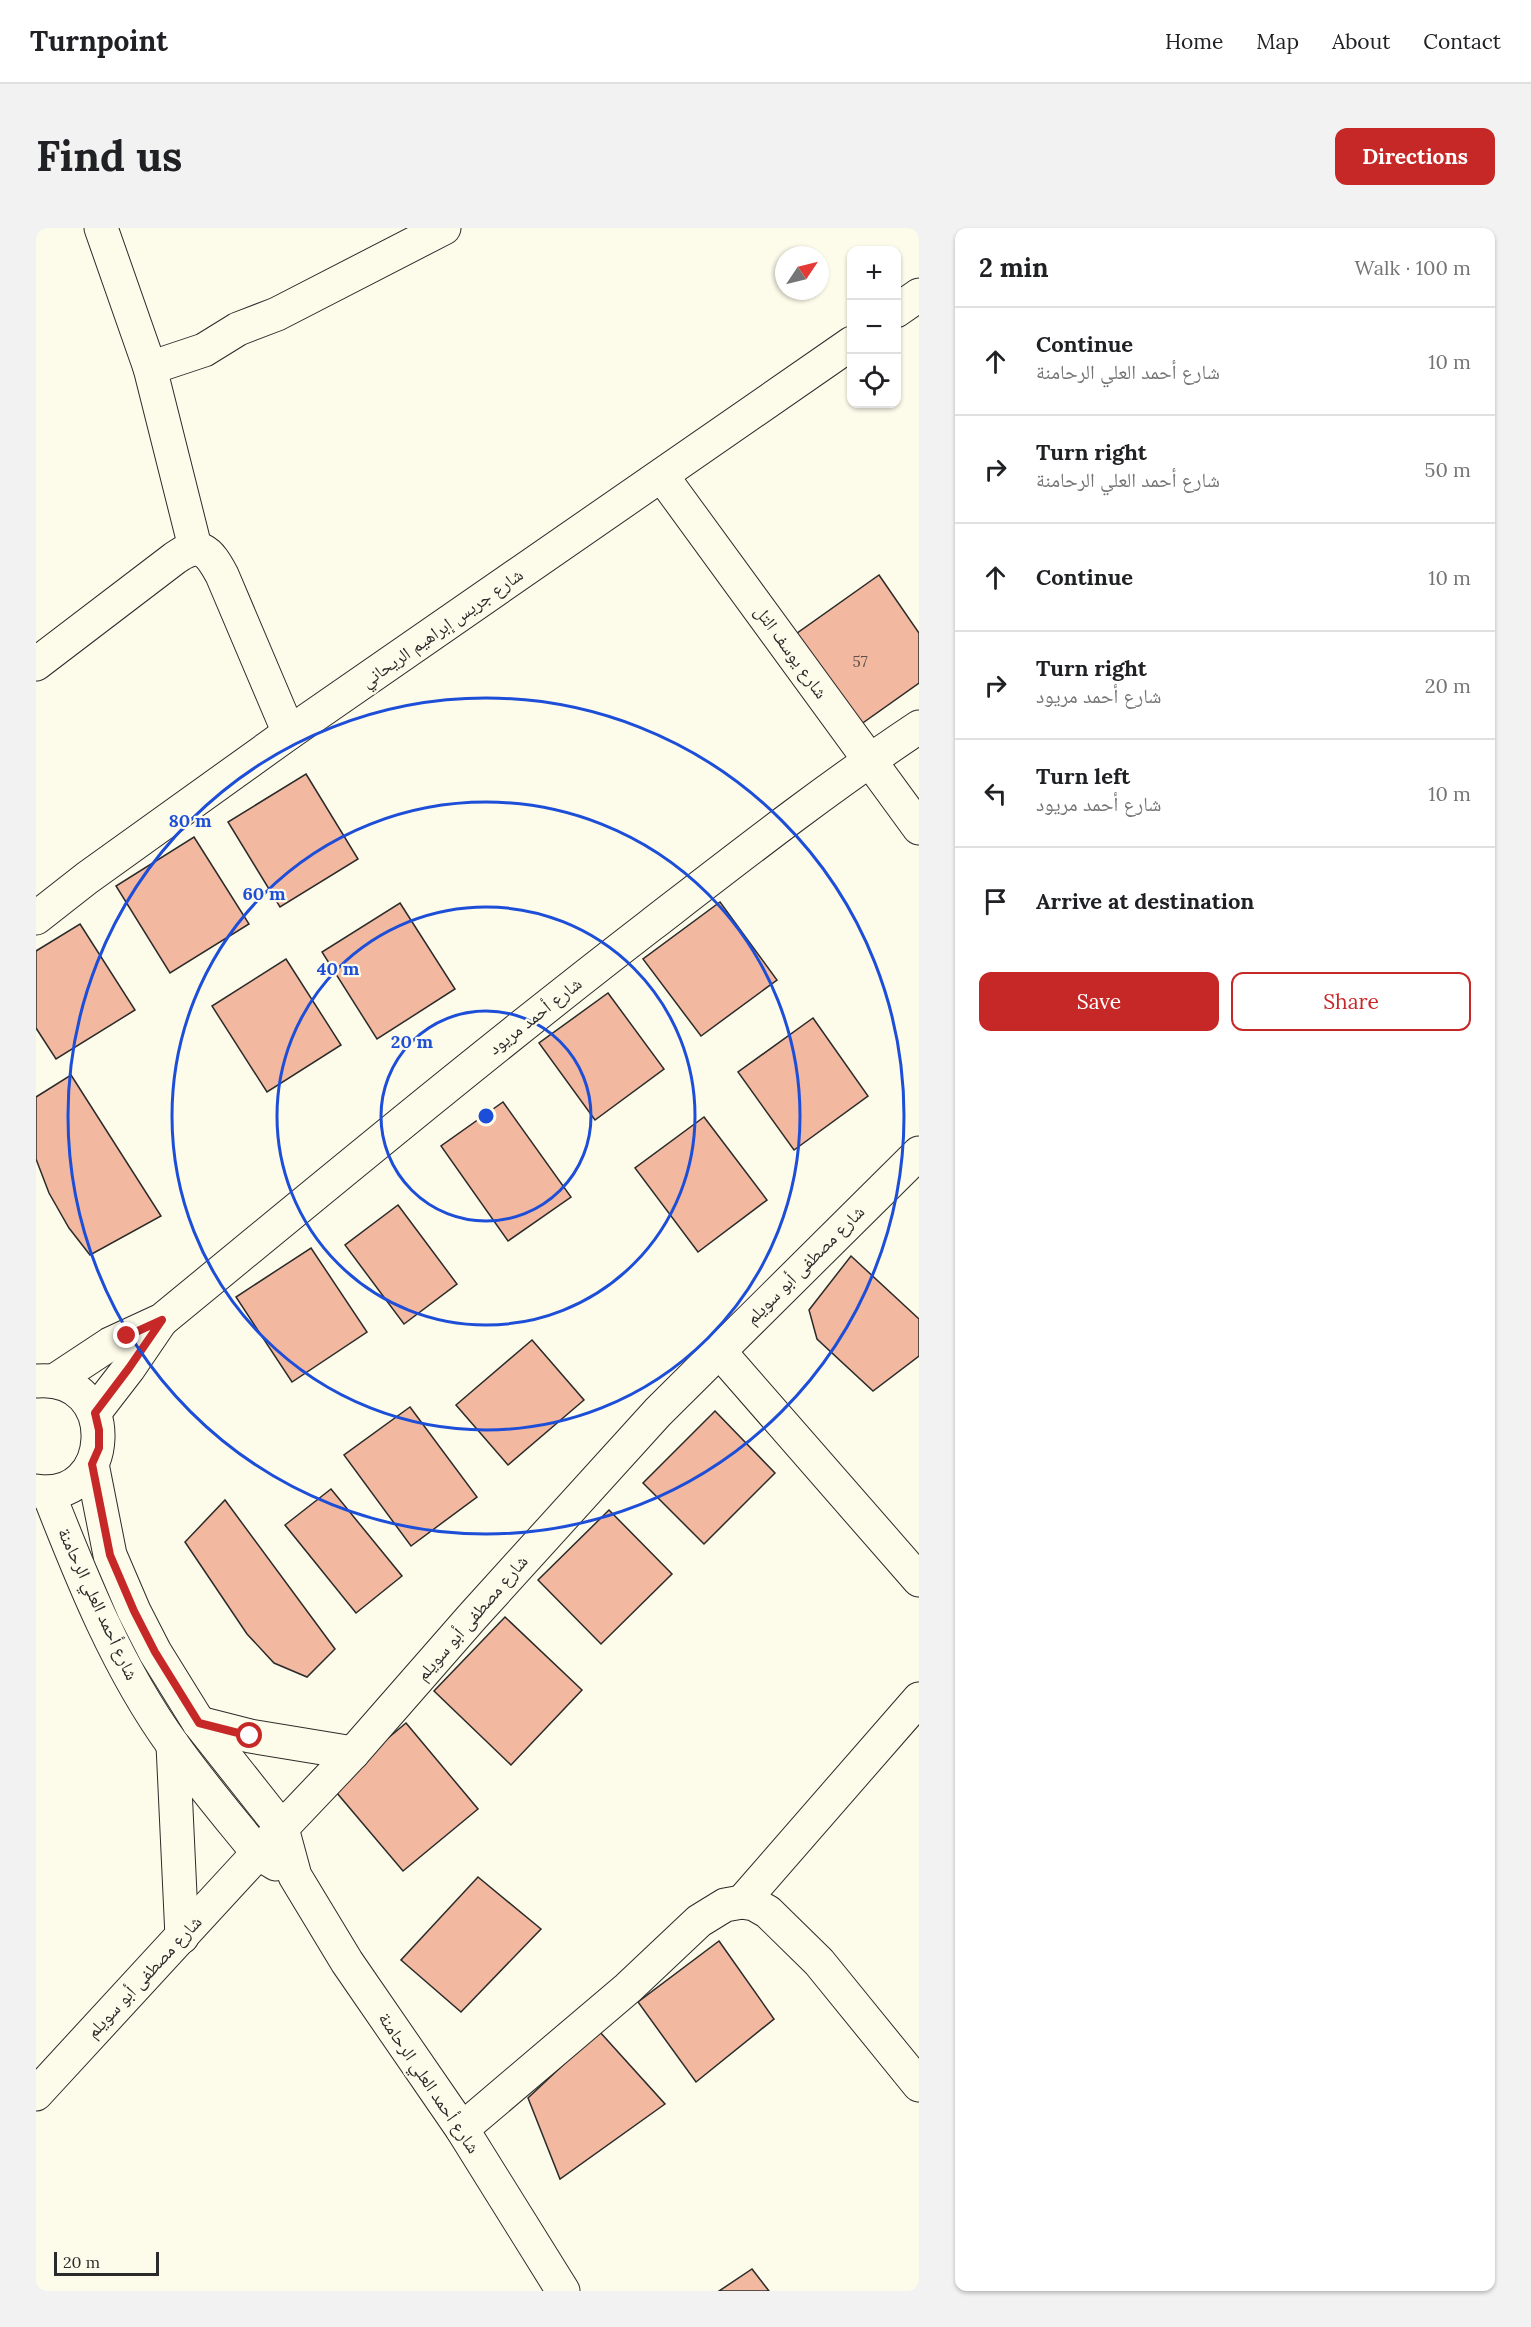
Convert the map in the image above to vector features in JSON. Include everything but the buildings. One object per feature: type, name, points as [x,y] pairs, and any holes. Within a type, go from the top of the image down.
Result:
[{"type":"street","points":[[101,228],[150,368],[195,547]]},
{"type":"street","points":[[150,368],[204,350],[238,329],[277,314],[444,228]]},
{"type":"street","points":[[901,308],[919,295]]},
{"type":"street","name":"شارع جريس إبراهيم الريحاني","points":[[36,918],[87,878],[289,733],[847,346]]},
{"type":"street","name":"شارع يوسف التل","points":[[662,476],[919,828]]},
{"type":"street","points":[[36,664],[185,550],[195,547],[214,560],[222,575],[289,733]]},
{"type":"street","name":"شارع أحمد مريود","points":[[43,1376],[162,1320],[513,1032],[707,881],[869,760],[919,727]]},
{"type":"street","name":"شارع مصطفى أبو سويلم","points":[[36,2094],[353,1753],[584,1491],[719,1351],[919,1153]]},
{"type":"street","name":"شارع أحمد مريود","points":[[95,1413],[162,1320]]},
{"type":"street","points":[[719,1351],[919,1580]]},
{"type":"street","points":[[40,1492],[61,1489],[73,1484],[92,1464],[99,1448],[99,1430],[95,1413],[78,1392],[43,1376]]},
{"type":"street","name":"شارع أحمد العلي الرحامنة","points":[[92,1464],[110,1555],[155,1652],[199,1723],[282,1828],[295,1876],[347,1962],[462,2129],[563,2291]]},
{"type":"street","name":"شارع أحمد العلي الرحامنة","points":[[40,1492],[112,1643],[173,1745],[258,1853],[295,1876]]},
{"type":"street","points":[[742,1902],[919,1699]]},
{"type":"street","points":[[199,1723],[281,1742],[353,1753]]},
{"type":"street","name":"شارع أحمد العلي الرحامنة","points":[[173,1745],[182,1937]]},
{"type":"street","points":[[462,2129],[628,1988],[699,1921],[725,1905],[742,1902],[754,1904],[768,1912],[819,1962],[919,2085]]},
{"type":"route","points":[[127,1336],[162,1320],[95,1413],[99,1430],[99,1448],[92,1464],[110,1555],[155,1652],[199,1723],[250,1736]]}]
